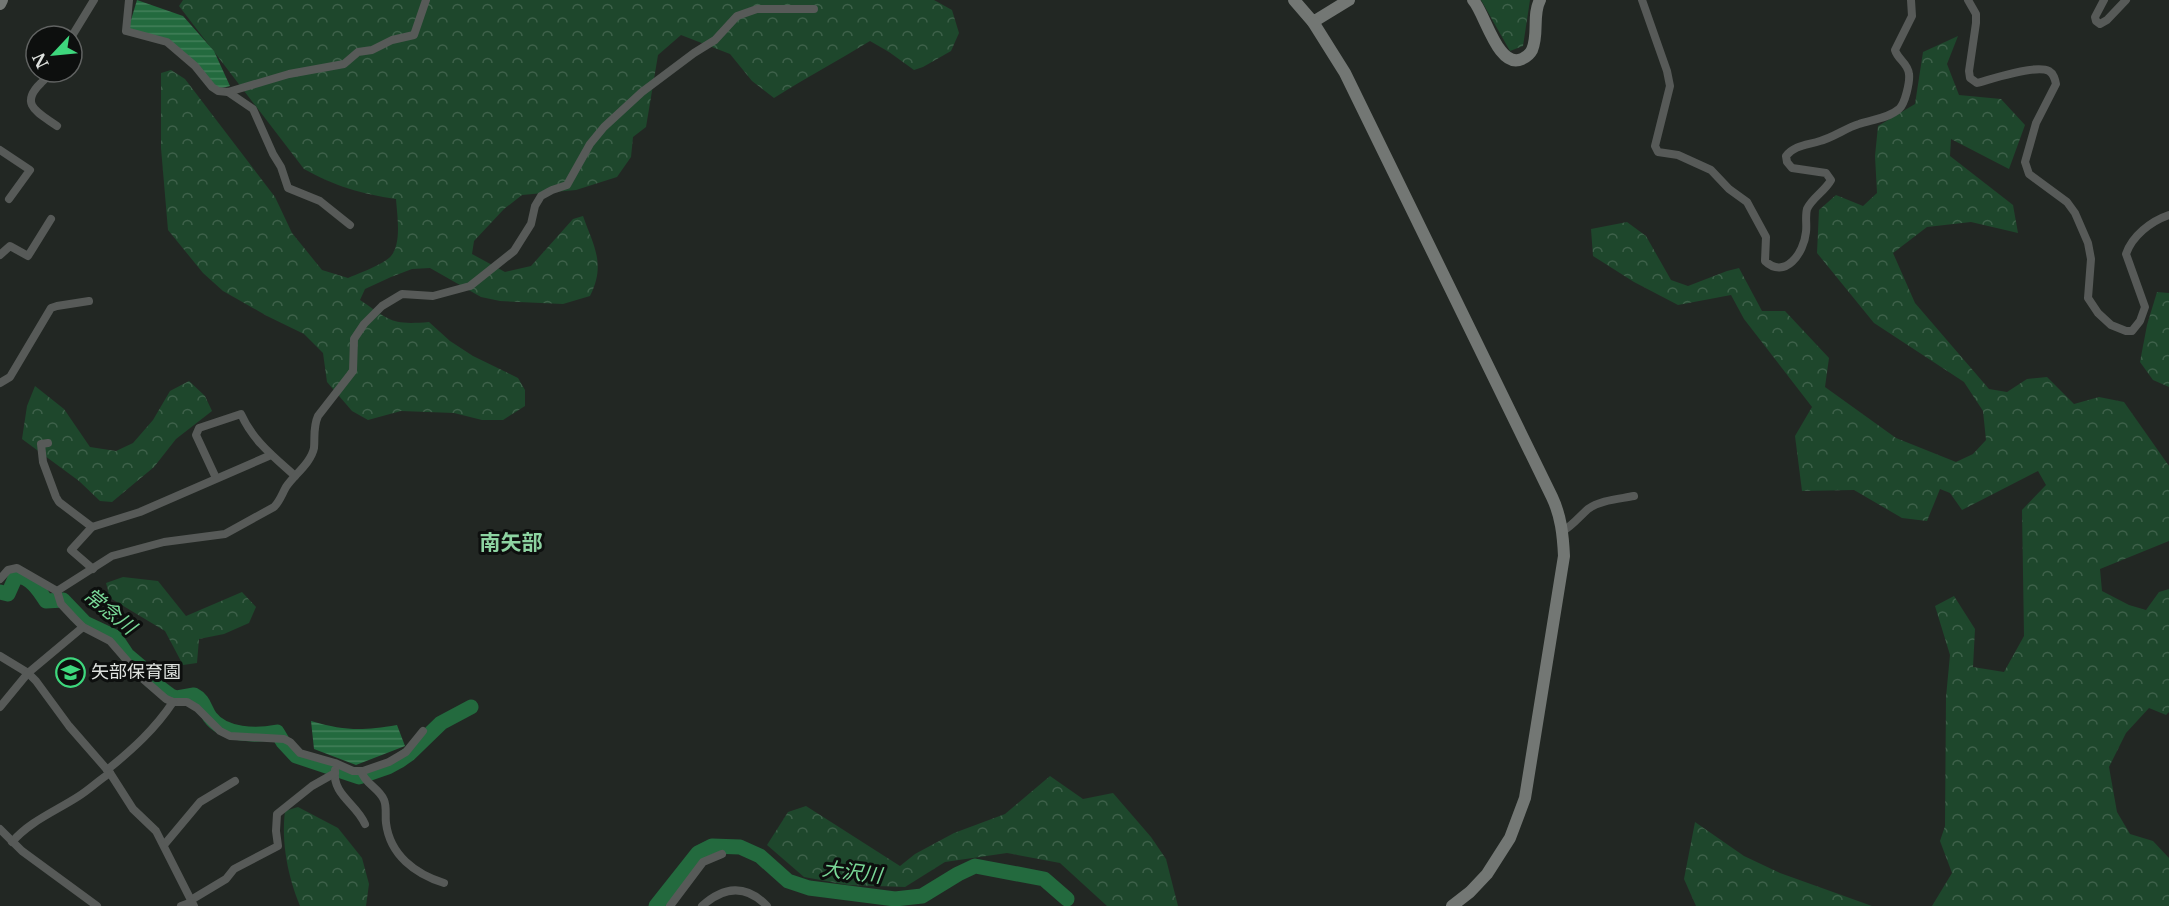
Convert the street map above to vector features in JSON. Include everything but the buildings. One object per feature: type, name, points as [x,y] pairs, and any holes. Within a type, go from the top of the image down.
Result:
[{"type":"street","points":[[79,24],[94,0]]},
{"type":"street","points":[[129,0],[126,31],[167,42],[195,66],[212,87],[218,91],[228,92],[289,74],[344,64],[358,52],[372,50],[392,40],[414,35],[426,0]]},
{"type":"street","points":[[1294,0],[1313,22],[1345,74],[1552,496],[1558,509],[1563,531],[1564,556],[1525,798],[1510,838],[1487,874],[1470,892],[1452,906]]},
{"type":"street","points":[[1313,22],[1349,0]]},
{"type":"street","points":[[1473,0],[1503,54],[1509,60],[1518,61],[1527,57],[1532,50],[1536,29],[1536,8],[1540,0]]},
{"type":"street","points":[[1642,0],[1670,86],[1655,146],[1658,152],[1678,155],[1711,170],[1729,189],[1747,202],[1766,237],[1765,261],[1771,267],[1780,269],[1790,266],[1803,246],[1808,209],[1831,180],[1826,173],[1792,168],[1786,156],[1797,147],[1822,141],[1858,124],[1899,110],[1903,103],[1909,75],[1905,63],[1897,56],[1896,50],[1912,16],[1911,0]]},
{"type":"street","points":[[1968,0],[1976,14],[1970,78],[1977,83],[2034,70],[2050,72],[2054,76],[2056,84],[2039,115],[2025,162],[2029,174],[2067,202],[2075,213],[2088,243],[2091,259],[2088,298],[2104,319],[2126,332],[2132,331],[2140,321],[2145,307],[2126,254],[2128,246],[2150,224],[2169,215]]},
{"type":"street","points":[[2104,0],[2095,17],[2100,24],[2107,20],[2126,0]]},
{"type":"street","points":[[57,591],[112,556],[164,542],[232,532],[274,507],[314,449],[314,423],[318,416],[353,371],[354,339],[364,324],[382,306],[402,294],[433,296],[471,286],[483,277],[514,251],[542,196],[567,185],[590,144],[604,127],[642,92],[715,40],[737,16],[757,9],[814,9]]},
{"type":"street","points":[[39,84],[30,98],[30,103],[33,108],[57,126]]},
{"type":"street","points":[[228,92],[253,109],[281,167],[288,188],[320,201],[350,225]]},
{"type":"street","points":[[0,150],[30,171],[9,199]]},
{"type":"street","points":[[0,255],[10,246],[28,256],[51,219]]},
{"type":"street","points":[[0,383],[10,377],[51,308],[89,301]]},
{"type":"street","points":[[216,478],[196,435],[199,428],[241,414],[247,428],[271,455],[295,476]]},
{"type":"street","points":[[48,443],[41,444],[44,462],[56,497],[59,502],[92,527]]},
{"type":"street","points":[[93,569],[71,550],[92,527],[140,512],[271,455]]},
{"type":"street","points":[[1563,531],[1573,525],[1589,508],[1608,501],[1634,496]]},
{"type":"street","points":[[0,579],[8,570],[17,568],[57,591],[61,604],[83,627],[110,640],[143,679],[166,699],[173,702],[187,702],[220,731],[230,736],[284,739],[300,753],[336,769],[361,771],[389,762],[406,752],[423,731]]},
{"type":"street","points":[[0,707],[28,673],[83,627]]},
{"type":"street","points":[[0,656],[28,673],[36,681],[69,726],[108,771],[133,809],[156,831],[192,903]]},
{"type":"street","points":[[12,842],[46,814],[79,796],[108,771],[145,738],[173,702]]},
{"type":"street","points":[[336,769],[339,790],[358,811],[365,824]]},
{"type":"street","points":[[181,906],[192,903],[226,879],[234,869],[278,846],[277,814],[336,769]]},
{"type":"street","points":[[361,771],[363,779],[384,800],[388,833],[403,859],[420,874],[444,883]]},
{"type":"street","points":[[164,845],[200,802],[235,781]]},
{"type":"street","points":[[0,829],[12,842],[97,906]]},
{"type":"street","points":[[670,906],[703,862],[722,854]]},
{"type":"street","points":[[702,906],[721,893],[734,890],[746,891],[767,906]]},
{"type":"green space","points":[[183,0],[934,0],[952,10],[959,33],[951,51],[914,70],[870,41],[774,98],[752,81],[730,54],[681,35],[658,55],[646,127],[633,137],[631,157],[617,177],[576,190],[522,195],[504,209],[474,241],[472,254],[505,272],[531,266],[573,219],[583,216],[598,265],[595,285],[590,296],[563,304],[500,301],[481,297],[430,268],[412,269],[391,277],[365,289],[360,300],[392,320],[407,323],[429,322],[450,341],[473,356],[518,378],[525,390],[525,406],[503,420],[482,420],[454,413],[401,411],[368,420],[352,411],[327,382],[323,353],[304,334],[223,291],[203,273],[168,230],[161,148],[161,73],[171,70],[185,79],[275,197],[292,233],[322,270],[348,278],[377,266],[391,256],[398,236],[396,199],[348,188],[304,169],[179,6]]},
{"type":"green space","points":[[1481,0],[1530,0],[1523,46],[1510,51]]},
{"type":"green space","points":[[1958,36],[1947,64],[1959,95],[2001,99],[2025,125],[2009,169],[1951,139],[1950,156],[2013,205],[2018,233],[1971,222],[1927,227],[1893,253],[1915,303],[1989,389],[2007,392],[2027,379],[2047,377],[2074,404],[2099,397],[2124,402],[2169,466],[2169,541],[2100,569],[2102,591],[2129,605],[2146,610],[2159,592],[2169,589],[2169,712],[2166,715],[2149,708],[2126,733],[2109,767],[2117,812],[2130,834],[2153,841],[2169,858],[2169,906],[1932,906],[1952,873],[1940,841],[1945,826],[1946,697],[1950,655],[1935,606],[1954,596],[1975,629],[1973,667],[2004,672],[2024,636],[2022,510],[2046,485],[2038,471],[1962,510],[1950,493],[1940,489],[1927,521],[1902,518],[1854,490],[1802,491],[1795,436],[1812,407],[1744,319],[1731,295],[1678,305],[1634,282],[1593,256],[1591,229],[1627,222],[1646,236],[1671,280],[1688,286],[1739,268],[1762,311],[1785,311],[1829,358],[1825,387],[1896,438],[1956,462],[1973,454],[1986,440],[1983,411],[1964,382],[1874,323],[1817,253],[1819,210],[1836,195],[1863,206],[1877,193],[1875,156],[1878,126],[1915,104],[1923,52]]},
{"type":"green space","points":[[2157,292],[2169,293],[2169,387],[2153,380],[2140,362],[2147,325]]},
{"type":"green space","points":[[189,381],[205,396],[212,411],[176,439],[154,467],[112,502],[100,501],[79,481],[22,439],[27,406],[35,386],[64,409],[90,447],[116,451],[133,443],[153,420],[170,391]]},
{"type":"green space","points":[[123,577],[158,581],[186,616],[242,592],[256,607],[249,623],[224,634],[199,639],[197,663],[183,665],[165,631],[110,598],[106,583]]},
{"type":"green space","points":[[1050,776],[1083,799],[1113,793],[1151,837],[1166,859],[1178,906],[1107,906],[1060,863],[1007,853],[945,862],[905,887],[848,885],[804,877],[767,845],[788,812],[806,806],[900,866],[915,854],[954,833],[1005,814]]},
{"type":"green space","points":[[298,807],[338,828],[362,858],[369,884],[366,906],[300,906],[289,872],[284,835],[285,811]]},
{"type":"green space","points":[[1695,822],[1744,856],[1780,873],[1872,906],[1696,906],[1684,879]]},
{"type":"shaded area","points":[[137,0],[183,16],[214,51],[230,86],[218,89],[168,40],[128,30]]},
{"type":"shaded area","points":[[311,721],[354,729],[397,725],[405,746],[356,765],[314,749]]},
{"type":"waterway","name":"常念川","points":[[0,592],[8,594],[16,576],[26,578],[46,601],[63,600],[85,623],[115,637],[127,655],[140,666],[151,681],[171,696],[177,698],[194,695],[197,697],[210,717],[224,728],[251,734],[277,732],[296,756],[359,777],[399,761],[441,723],[471,707]]},
{"type":"waterway","name":"大沢川","points":[[656,906],[698,853],[712,846],[740,847],[760,856],[788,881],[809,888],[895,899],[922,896],[975,866],[1044,879],[1067,899]]},
{"type":"place","name":"矢部保育園","points":[[70,672]]},
{"type":"district","name":"南矢部","points":[[511,543]]}]
